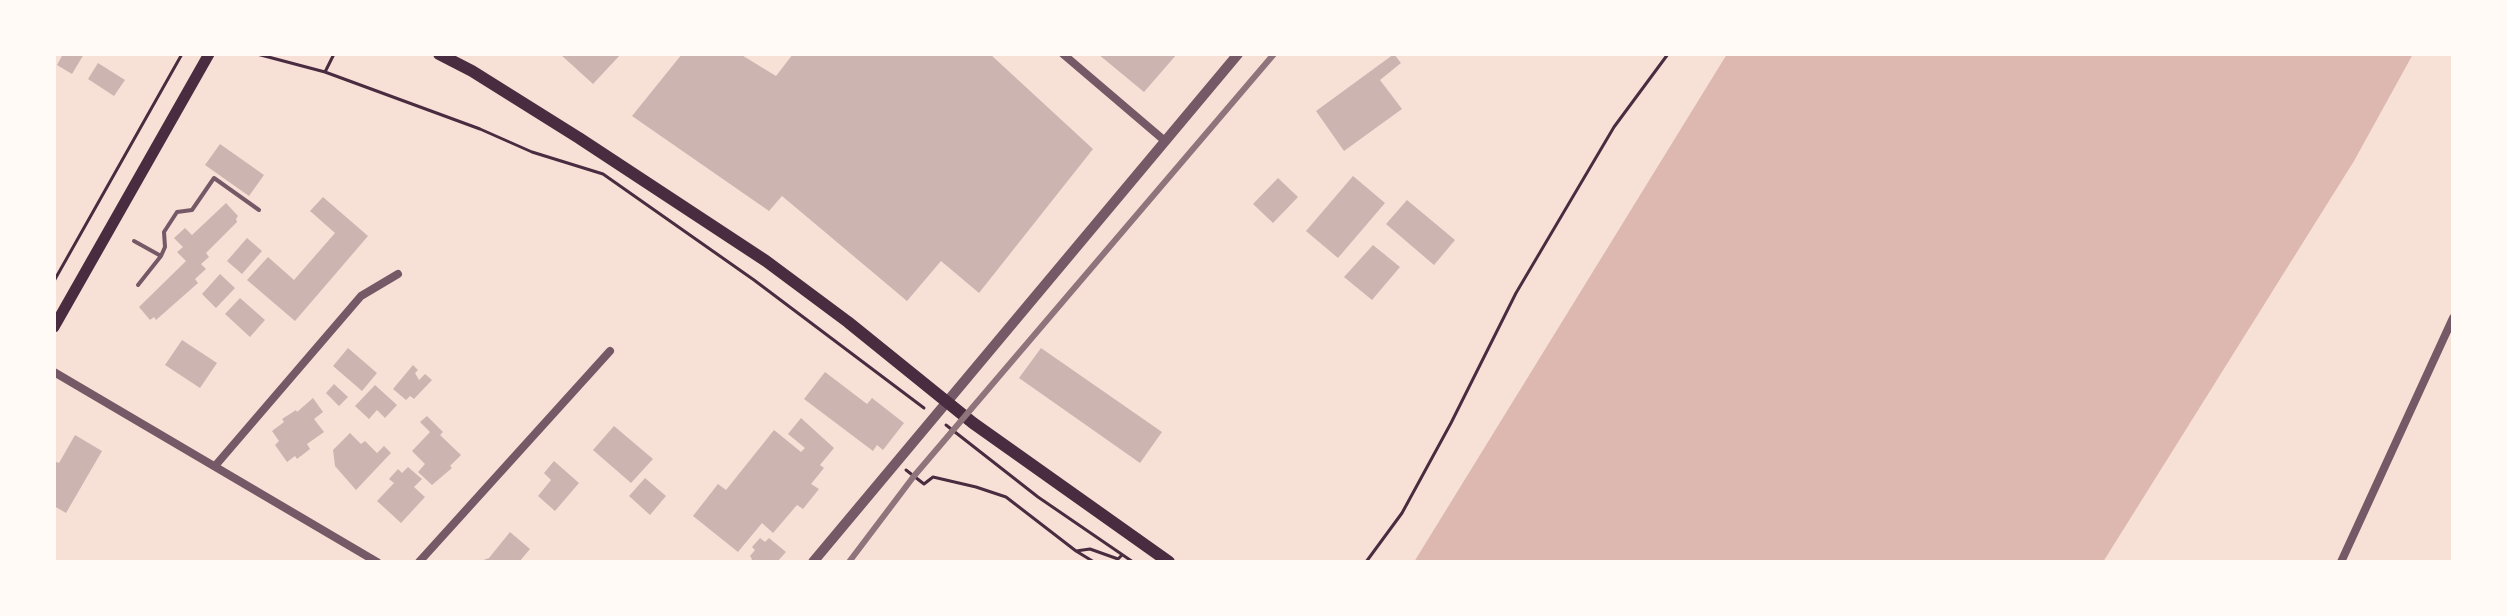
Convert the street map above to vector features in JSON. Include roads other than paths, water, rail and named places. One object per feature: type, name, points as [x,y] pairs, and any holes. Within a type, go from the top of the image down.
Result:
[{"type":"highway","points":[[439,54],[472,71],[766,261],[848,322],[973,423],[1169,562]]},
{"type":"highway","points":[[452,54],[472,71]]},
{"type":"main road","points":[[54,327],[209,54]]},
{"type":"street","points":[[1063,54],[1165,141]]},
{"type":"street","points":[[813,562],[1238,54]]},
{"type":"street","points":[[215,466],[361,296],[398,274]]},
{"type":"street","points":[[2341,562],[2453,318]]},
{"type":"street","points":[[419,562],[610,351]]},
{"type":"street","points":[[54,372],[377,562]]},
{"type":"lane","points":[[138,285],[161,256],[165,247],[164,232],[177,212],[192,210],[214,178],[259,210]]},
{"type":"lane","points":[[134,241],[161,256]]},
{"type":"railway","points":[[849,562],[914,476],[1274,54]]}]
